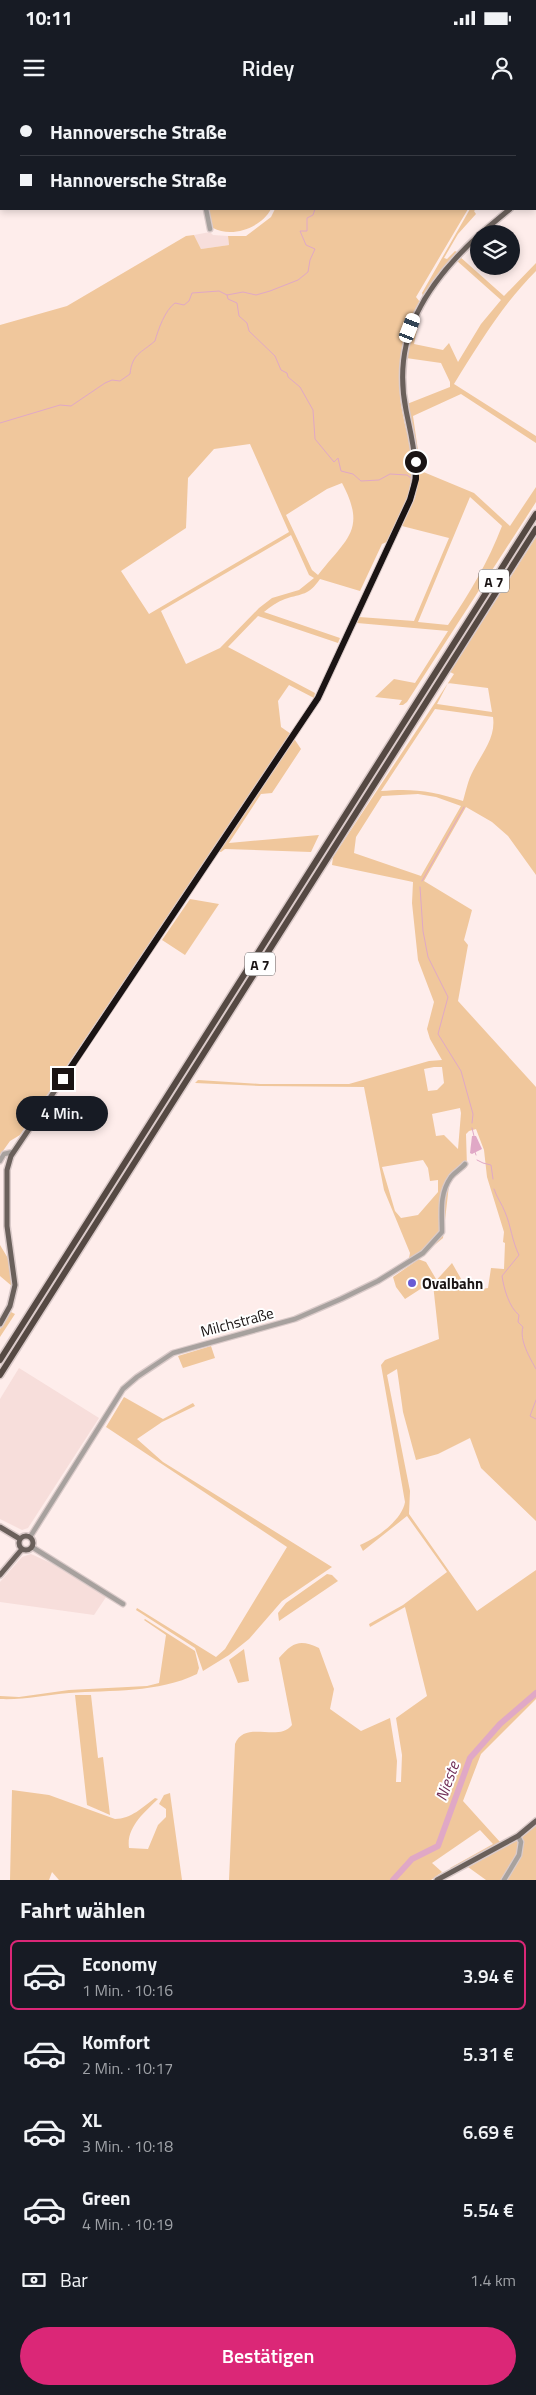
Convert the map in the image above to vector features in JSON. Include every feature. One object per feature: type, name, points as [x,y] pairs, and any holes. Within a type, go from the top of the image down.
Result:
[{"type":"highway","name":"A 7","points":[[0,1360],[536,514]]},
{"type":"highway","name":"A 7","points":[[0,1375],[536,529]]},
{"type":"main road","points":[[490,225],[509,210]]},
{"type":"main road","points":[[0,1324],[10,1306],[14,1291],[7,1226],[8,1170],[14,1152],[322,692],[375,572],[410,500],[415,485],[416,462],[402,379],[410,328],[418,309],[435,284],[456,257],[470,243]]},
{"type":"main road","points":[[0,1527],[20,1539]]},
{"type":"main road","points":[[20,1539],[24,1536],[30,1537],[33,1542],[32,1547],[27,1550],[22,1549]]},
{"type":"main road","points":[[20,1539],[19,1544],[22,1549]]},
{"type":"main road","points":[[0,1575],[22,1549]]},
{"type":"main road","points":[[437,1880],[518,1836],[536,1822]]},
{"type":"street","points":[[206,210],[210,229]]},
{"type":"street","points":[[0,1161],[4,1154],[14,1152]]},
{"type":"street","name":"Milchstraße","points":[[30,1537],[123,1389],[173,1353],[295,1319],[367,1287],[423,1253],[442,1232],[440,1213],[443,1192],[450,1178],[465,1164]]},
{"type":"street","points":[[32,1547],[123,1604]]},
{"type":"street","points":[[504,1880],[519,1856],[521,1842],[518,1836]]},
{"type":"shaded area","points":[[208,210],[270,210],[260,221],[245,229],[229,232],[213,228]]},
{"type":"shaded area","points":[[274,210],[467,210],[416,297],[420,302],[405,341],[400,369],[400,396],[411,452],[413,476],[405,505],[389,541],[382,544],[360,591],[320,579],[308,591],[282,600],[264,612],[340,638],[338,643],[258,616],[228,647],[315,693],[314,698],[289,685],[278,701],[281,727],[291,734],[301,749],[272,793],[261,794],[229,843],[319,835],[311,852],[225,849],[221,852],[213,850],[20,1135],[10,1141],[0,1155],[0,325],[67,306],[186,236],[194,235],[201,249],[229,245],[228,236],[246,236],[271,217]],"holes":[[[250,444],[289,532],[149,614],[121,571],[186,528],[188,478],[214,449]],[[342,483],[353,512],[353,523],[345,542],[318,575],[312,570],[286,515],[327,489]],[[291,535],[309,575],[314,578],[299,590],[272,598],[259,608],[220,648],[186,664],[161,611]]]},
{"type":"shaded area","points":[[469,210],[475,210],[476,214],[458,234],[444,258],[447,259],[455,251],[457,252],[423,296],[422,293]]},
{"type":"shaded area","points":[[210,232],[213,235],[228,236],[229,245],[201,249],[194,235]]},
{"type":"shaded area","points":[[459,256],[470,266],[470,272],[456,260]]},
{"type":"shaded area","points":[[536,263],[536,271],[512,297],[454,384],[536,436],[536,443],[461,394],[413,416],[421,471],[474,493],[510,526],[536,487],[536,502],[407,702],[399,705],[402,700],[375,697],[394,679],[415,683],[448,631],[357,623],[359,617],[414,621],[449,538],[402,526],[415,498],[418,470],[407,404],[450,387],[450,382],[441,363],[406,358],[413,324],[418,325],[414,344],[443,350],[449,343],[458,362],[481,324],[501,300],[473,275],[480,275],[504,296]],"holes":[[[470,497],[502,526],[491,552],[464,601],[448,625],[418,622]]]},
{"type":"shaded area","points":[[536,537],[536,875],[508,836],[492,822],[466,807],[424,881],[472,910],[464,940],[468,945],[458,1001],[536,1087],[536,1521],[481,1468],[470,1438],[438,1454],[416,1460],[403,1412],[397,1369],[387,1375],[410,1491],[409,1514],[477,1611],[536,1570],[536,1699],[481,1754],[463,1801],[500,1842],[516,1833],[536,1817],[536,1880],[486,1880],[468,1867],[455,1873],[450,1868],[493,1844],[480,1830],[432,1863],[442,1872],[431,1880],[229,1880],[235,1744],[246,1733],[279,1732],[286,1730],[292,1725],[279,1658],[293,1645],[302,1643],[319,1648],[334,1689],[330,1709],[361,1731],[390,1718],[397,1761],[396,1782],[401,1782],[402,1755],[396,1718],[427,1696],[405,1607],[370,1627],[369,1624],[403,1605],[447,1572],[407,1516],[363,1551],[360,1545],[388,1528],[403,1509],[405,1502],[381,1365],[385,1360],[439,1339],[433,1284],[452,1263],[468,1291],[488,1288],[491,1268],[504,1269],[505,1243],[503,1242],[504,1232],[487,1177],[484,1150],[476,1129],[469,1131],[466,1134],[467,1167],[454,1177],[449,1185],[443,1238],[418,1259],[426,1262],[436,1279],[405,1299],[396,1287],[393,1277],[416,1261],[410,1264],[410,1253],[384,1190],[364,1087],[195,1083],[198,1080],[260,1084],[349,1084],[429,1061],[442,1060],[430,1039],[427,1029],[434,1002],[418,960],[412,903],[413,882],[332,865],[333,857],[448,683],[454,674],[450,672]],"holes":[[[448,683],[488,688],[492,712],[437,704]],[[435,709],[493,717],[492,732],[488,745],[471,774],[463,801],[423,791],[381,791]],[[418,794],[436,797],[461,806],[421,876],[354,853],[356,837],[382,796]],[[442,1067],[444,1083],[437,1090],[428,1091],[424,1069]],[[460,1108],[458,1149],[444,1135],[436,1136],[432,1114]],[[423,1160],[428,1168],[430,1181],[438,1180],[438,1192],[418,1215],[401,1218],[395,1211],[382,1167]]]},
{"type":"shaded area","points":[[190,899],[219,904],[185,955],[162,940]]},
{"type":"shaded area","points":[[472,1136],[476,1136],[482,1149],[472,1154],[470,1153]]},
{"type":"shaded area","points":[[0,1245],[9,1260],[13,1287],[0,1276]]},
{"type":"shaded area","points":[[11,1312],[15,1314],[0,1337],[0,1329]]},
{"type":"shaded area","points":[[211,1346],[215,1358],[183,1368],[178,1356]]},
{"type":"shaded area","points":[[19,1368],[99,1418],[28,1528],[22,1530],[0,1519],[0,1399]]},
{"type":"shaded area","points":[[124,1397],[163,1419],[193,1403],[195,1406],[162,1422],[137,1439],[163,1462],[332,1567],[282,1601],[249,1639],[229,1655],[203,1671],[195,1648],[136,1610],[137,1608],[216,1657],[225,1649],[287,1547],[106,1427]]},
{"type":"shaded area","points":[[31,1554],[53,1564],[106,1597],[94,1615],[0,1602],[0,1582],[22,1557]]},
{"type":"shaded area","points":[[327,1574],[332,1575],[338,1581],[279,1621],[278,1613],[286,1603]]},
{"type":"shaded area","points":[[145,1619],[195,1651],[199,1668],[197,1674],[166,1685],[150,1688],[0,1699],[0,1696],[19,1697],[69,1690],[147,1686],[159,1683],[166,1635]]},
{"type":"shaded area","points":[[244,1649],[249,1681],[238,1683],[229,1660]]},
{"type":"shaded area","points":[[75,1695],[91,1695],[98,1758],[103,1757],[110,1815],[87,1805]]},
{"type":"shaded area","points":[[12,1790],[49,1795],[115,1819],[132,1815],[155,1798],[158,1799],[142,1815],[130,1833],[129,1848],[148,1849],[158,1825],[166,1817],[166,1809],[159,1804],[164,1795],[170,1793],[182,1880],[59,1880],[52,1872],[49,1880],[10,1880]]},
{"type":"waterway","points":[[0,423],[60,405],[71,406],[105,383],[112,380],[120,381],[130,374],[131,367],[138,354],[155,341],[162,320],[171,306],[175,303],[184,305],[189,301],[192,293],[219,291],[227,295],[243,292],[256,295],[298,280],[308,272],[310,260],[315,249],[306,245],[300,231],[307,231],[307,218],[313,215],[315,210]]},
{"type":"waterway","points":[[227,295],[228,299],[237,303],[239,316],[247,323],[249,331],[275,356],[281,370],[287,373],[288,377],[300,387],[313,410],[315,439],[334,462],[338,458],[341,471],[353,474],[361,481],[379,480],[390,474],[407,475],[412,479]]},
{"type":"waterway","points":[[422,881],[464,807]]},
{"type":"waterway","points":[[420,887],[423,931],[428,957],[448,997],[438,1034],[461,1071],[473,1114],[472,1123]]},
{"type":"waterway","points":[[472,1128],[474,1136]]},
{"type":"waterway","points":[[477,1160],[491,1165],[493,1179]]},
{"type":"waterway","points":[[494,1189],[504,1209],[519,1255],[502,1276],[504,1286],[510,1303],[519,1315],[518,1322],[523,1327],[522,1337],[536,1369]]},
{"type":"waterway","points":[[536,1400],[530,1416],[536,1419]]},
{"type":"waterway","name":"Nieste","points":[[393,1880],[412,1859],[438,1846],[470,1758],[500,1724],[536,1693]]},
{"type":"place","name":"Ovalbahn","points":[[412,1283]]},
{"type":"route","points":[[63,1079],[322,692],[375,572],[410,500],[416,479],[416,462]]}]
